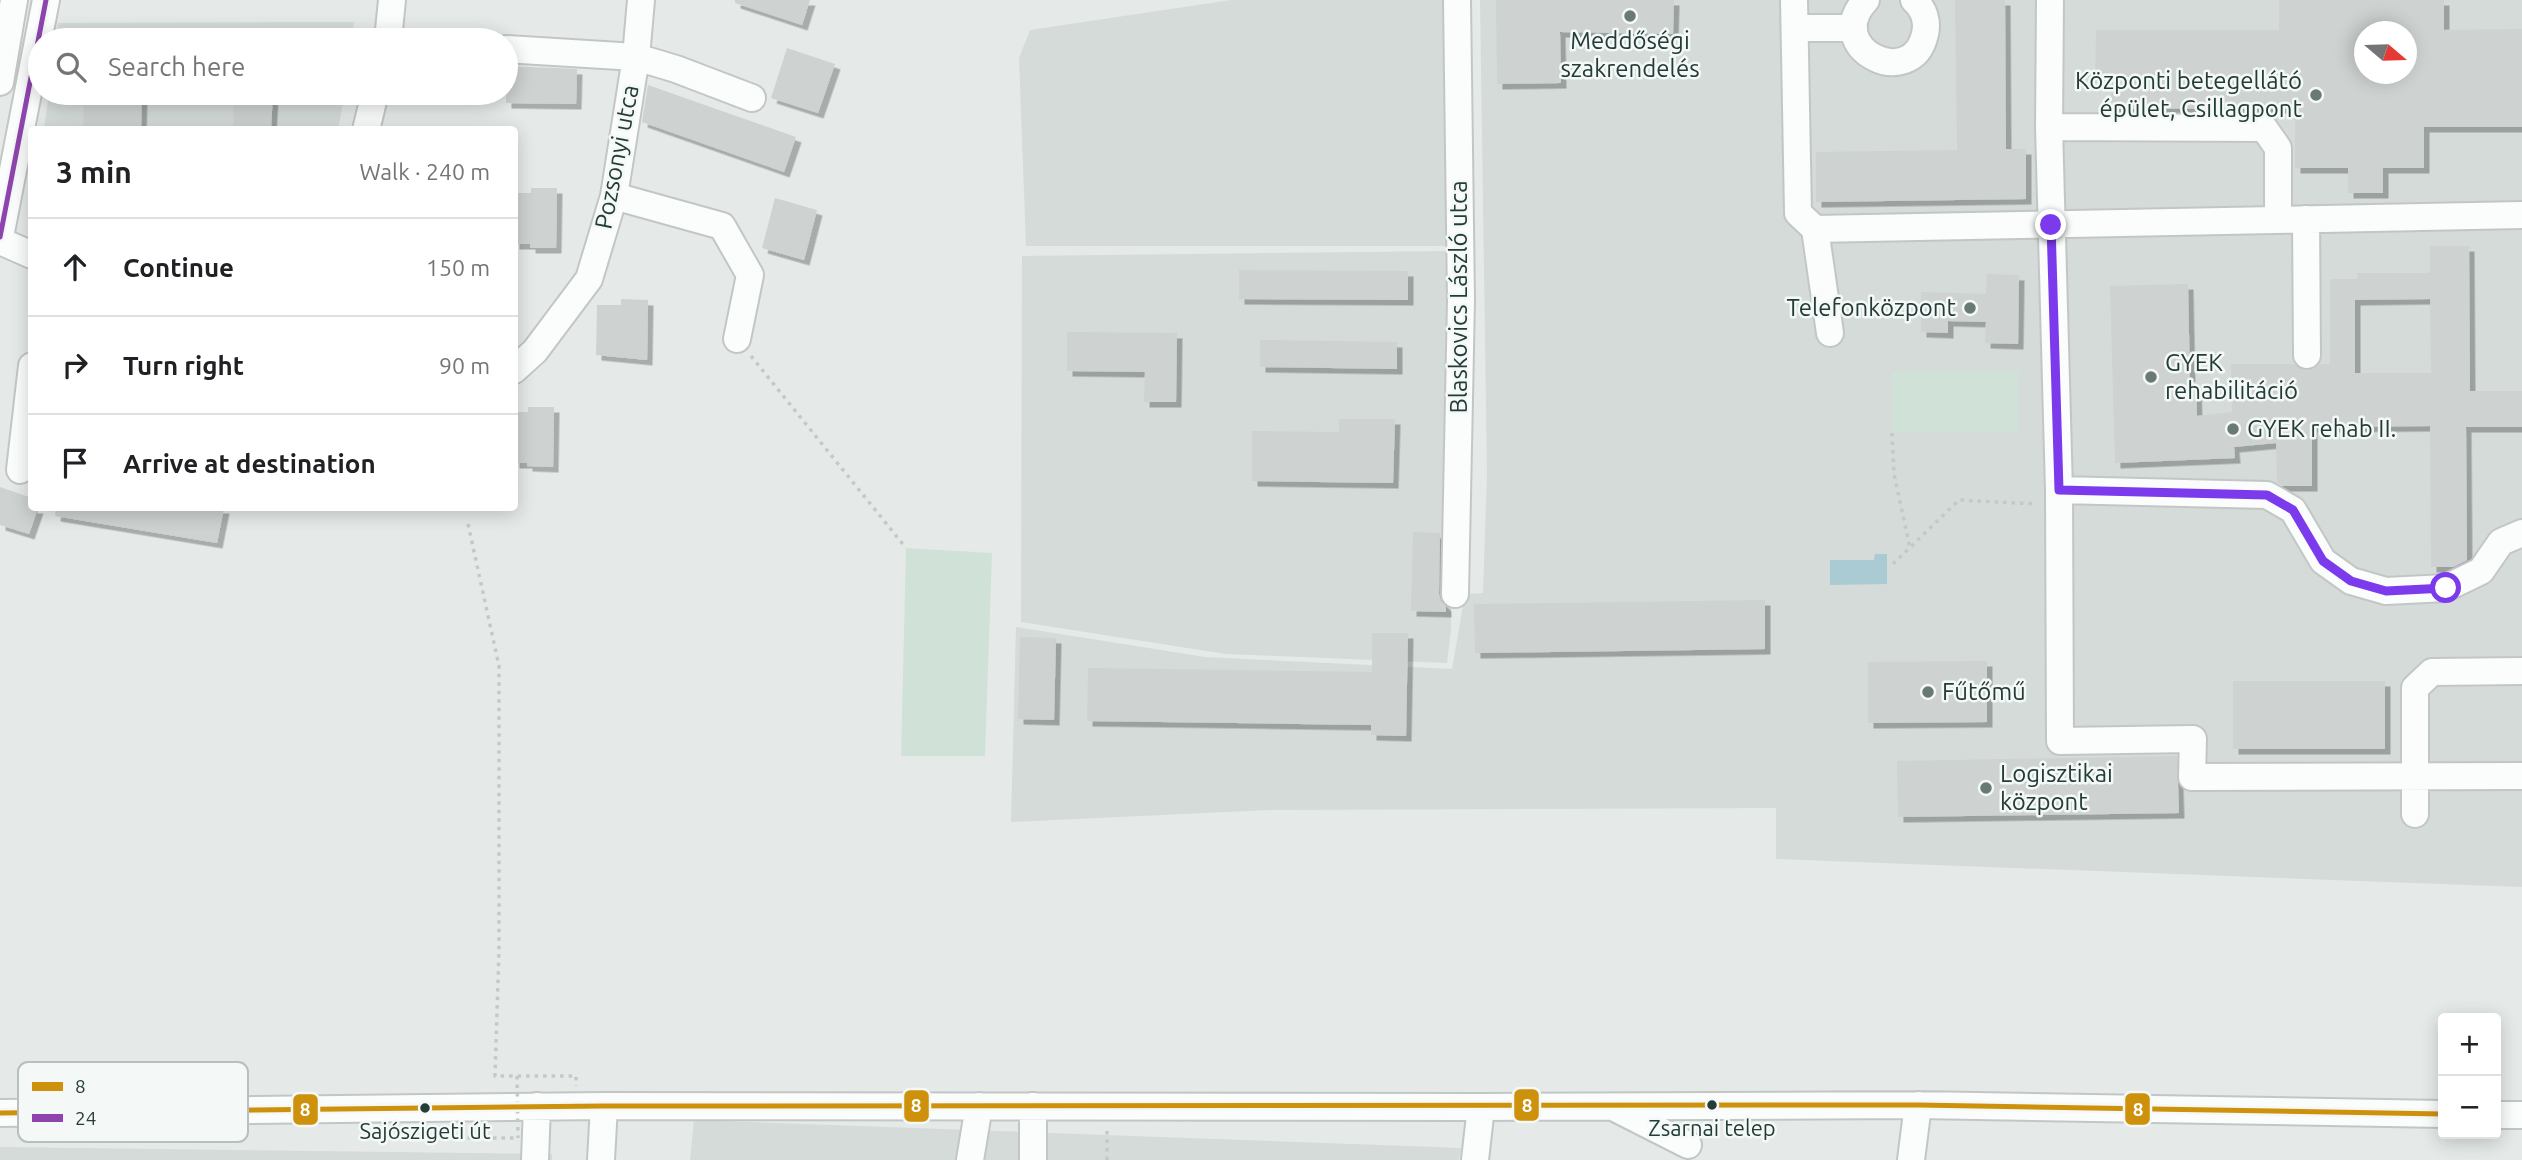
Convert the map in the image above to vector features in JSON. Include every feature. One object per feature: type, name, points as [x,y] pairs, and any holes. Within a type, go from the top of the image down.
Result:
[{"type":"street","points":[[0,82],[13,0],[45,3],[40,28]]},
{"type":"street","points":[[389,28],[392,0]]},
{"type":"street","name":"Pozsonyi utca","points":[[518,366],[535,351],[589,279],[614,196],[636,58],[641,0]]},
{"type":"street","name":"Blaskovics László utca","points":[[1455,594],[1461,300],[1457,0]]},
{"type":"street","points":[[1794,0],[1798,213],[1815,229],[1830,333]]},
{"type":"street","points":[[1866,0],[1855,16],[1856,40],[1863,51],[1873,59],[1885,63],[1898,62],[1919,49],[1926,25],[1924,14],[1914,0]]},
{"type":"street","points":[[2050,0],[2049,127],[2059,498],[2060,741],[2193,739],[2192,777],[2522,776]]},
{"type":"street","points":[[1795,28],[1854,28]]},
{"type":"street","points":[[518,50],[636,58],[676,69],[752,99]]},
{"type":"street","points":[[28,92],[0,239],[28,253]]},
{"type":"street","points":[[367,126],[372,105]]},
{"type":"street","points":[[2049,127],[2264,128],[2278,148],[2278,220]]},
{"type":"street","points":[[614,196],[722,226],[750,275],[737,339]]},
{"type":"street","points":[[1815,229],[2522,215]]},
{"type":"street","points":[[2306,219],[2307,355]]},
{"type":"street","points":[[17,469],[28,393]]},
{"type":"street","points":[[2059,498],[2267,495],[2293,510],[2323,561],[2351,581],[2386,591],[2446,588],[2481,571],[2501,542],[2522,533]]},
{"type":"street","points":[[2415,814],[2416,688],[2432,673],[2522,671]]},
{"type":"street","points":[[1911,1160],[1918,1105]]},
{"type":"street","points":[[248,1110],[604,1106],[1918,1105],[2438,1114]]},
{"type":"street","points":[[601,1160],[604,1106]]},
{"type":"street","points":[[970,1160],[979,1106]]},
{"type":"street","points":[[1613,1107],[1687,1153],[1693,1106]]},
{"type":"street","points":[[535,1160],[537,1107]]},
{"type":"street","points":[[1032,1160],[1033,1107]]},
{"type":"street","points":[[1475,1160],[1481,1107]]},
{"type":"street","points":[[0,1113],[18,1113]]},
{"type":"street","points":[[2501,1115],[2522,1115]]},
{"type":"path","points":[[737,339],[906,548]]},
{"type":"path","points":[[1892,433],[1894,474],[1910,548]]},
{"type":"path","points":[[1894,564],[1959,500],[2059,498]]},
{"type":"path","points":[[468,524],[499,666],[499,951],[495,1076],[576,1076],[576,1090]]},
{"type":"path","points":[[459,1139],[518,1138],[517,1076]]},
{"type":"path","points":[[1107,1107],[1107,1160]]},
{"type":"shaded area","points":[[1231,0],[1442,0],[1449,246],[1026,246],[1019,58],[1030,30]]},
{"type":"shaded area","points":[[1480,0],[2522,0],[2522,887],[1776,859],[1776,808],[1270,810],[1011,822],[1016,627],[1205,657],[1452,669],[1465,594],[1483,593],[1487,473]]},
{"type":"shaded area","points":[[354,22],[353,28],[57,28],[58,23]]},
{"type":"shaded area","points":[[47,105],[343,105],[339,126],[45,126]]},
{"type":"shaded area","points":[[1451,251],[1451,630],[1447,663],[1226,654],[1021,622],[1022,256]]},
{"type":"shaded area","points":[[694,1120],[1461,1148],[1459,1160],[690,1160]]},
{"type":"shaded area","points":[[0,1147],[552,1154],[552,1160],[0,1160]]},
{"type":"green space","points":[[1892,371],[2018,371],[2018,433],[1892,433]]},
{"type":"green space","points":[[906,548],[992,553],[985,756],[901,756]]},
{"type":"water","points":[[1875,554],[1887,554],[1887,584],[1830,585],[1830,560],[1874,560]]},
{"type":"building","points":[[735,0],[810,0],[802,25],[735,3]]},
{"type":"building","points":[[1496,0],[1674,0],[1673,34],[1560,32],[1561,83],[1497,84]]},
{"type":"building","points":[[1955,0],[2005,0],[2006,149],[2026,149],[2026,199],[1816,202],[1816,152],[1957,150]]},
{"type":"building","name":"Központi betegellátó épület, Csillagpont","points":[[2279,0],[2444,0],[2444,30],[2522,29],[2522,127],[2424,127],[2424,168],[2383,168],[2383,193],[2348,193],[2348,168],[2295,168],[2295,108],[2111,109],[2111,82],[2095,82],[2096,30],[2279,30]]},
{"type":"building","points":[[787,48],[835,64],[818,113],[771,98]]},
{"type":"building","points":[[518,67],[577,69],[576,104],[518,103]]},
{"type":"building","points":[[648,85],[796,137],[784,172],[642,122]]},
{"type":"building","points":[[84,105],[142,105],[141,126],[83,126]]},
{"type":"building","points":[[234,105],[272,105],[271,126],[233,126]]},
{"type":"building","points":[[531,188],[557,188],[556,248],[530,248],[530,244],[518,244],[518,193],[531,193]]},
{"type":"building","points":[[775,198],[817,210],[804,260],[762,248]]},
{"type":"building","points":[[2430,246],[2469,246],[2470,391],[2522,391],[2522,427],[2466,427],[2467,560],[2453,567],[2431,567],[2430,426],[2312,427],[2312,486],[2283,486],[2277,482],[2276,443],[2234,447],[2235,458],[2115,463],[2110,286],[2188,284],[2190,382],[2196,382],[2197,416],[2232,412],[2231,364],[2294,364],[2306,371],[2320,364],[2330,364],[2330,279],[2358,279],[2357,273],[2430,273]],"holes":[[[2430,299],[2431,373],[2355,373],[2355,300]]]},
{"type":"building","points":[[1239,270],[1408,271],[1408,300],[1239,299]]},
{"type":"building","name":"Telefonközpont","points":[[1987,274],[2019,275],[2018,344],[1985,343],[1986,322],[1948,321],[1948,333],[1921,332],[1921,292],[1986,294]]},
{"type":"building","points":[[621,299],[648,300],[647,360],[596,355],[597,305],[621,305]]},
{"type":"building","points":[[1067,332],[1177,333],[1176,402],[1144,402],[1145,372],[1067,371]]},
{"type":"building","points":[[1260,340],[1397,342],[1397,369],[1260,367]]},
{"type":"building","points":[[528,407],[554,407],[553,467],[518,463],[518,412],[528,412]]},
{"type":"building","points":[[1339,419],[1395,419],[1393,483],[1252,481],[1252,431],[1339,432]]},
{"type":"building","points":[[0,487],[28,497],[28,511],[37,511],[29,534],[0,525]]},
{"type":"building","points":[[56,511],[223,511],[217,543],[55,516]]},
{"type":"building","points":[[1413,532],[1440,533],[1439,594],[1446,606],[1446,612],[1411,611]]},
{"type":"building","points":[[1765,600],[1765,649],[1475,653],[1474,604]]},
{"type":"building","points":[[1372,633],[1408,633],[1406,736],[1371,735],[1371,725],[1087,721],[1088,668],[1372,672]]},
{"type":"building","points":[[1020,637],[1056,638],[1054,720],[1018,719]]},
{"type":"building","name":"Fűtőmű","points":[[1987,661],[1987,722],[1868,723],[1868,662]]},
{"type":"building","points":[[2233,681],[2385,681],[2385,749],[2233,749]]},
{"type":"building","name":"Logisztikai központ","points":[[2177,756],[2179,813],[1898,817],[1897,761]]},
{"type":"transit line","name":"24","points":[[41,28],[46,0]]},
{"type":"transit line","name":"24","points":[[0,237],[28,93]]},
{"type":"transit line","name":"8","points":[[248,1110],[604,1106],[1918,1105],[2438,1114]]},
{"type":"transit line","name":"8","points":[[0,1113],[18,1113]]},
{"type":"place","name":"Meddőségi szakrendelés","points":[[1630,16]]},
{"type":"place","name":"Központi betegellátó épület, Csillagpont","points":[[2316,95]]},
{"type":"place","name":"Telefonközpont","points":[[1970,308]]},
{"type":"place","name":"GYEK rehabilitáció","points":[[2151,377]]},
{"type":"place","name":"GYEK rehab II.","points":[[2233,429]]},
{"type":"place","name":"Fűtőmű","points":[[1928,692]]},
{"type":"place","name":"Logisztikai központ","points":[[1986,788]]},
{"type":"place","name":"Zsarnai telep","points":[[1712,1105]]},
{"type":"place","name":"Sajószigeti út","points":[[425,1108]]},
{"type":"route","points":[[2051,225],[2059,490],[2267,495],[2293,510],[2323,561],[2351,581],[2386,591],[2446,588]]}]
